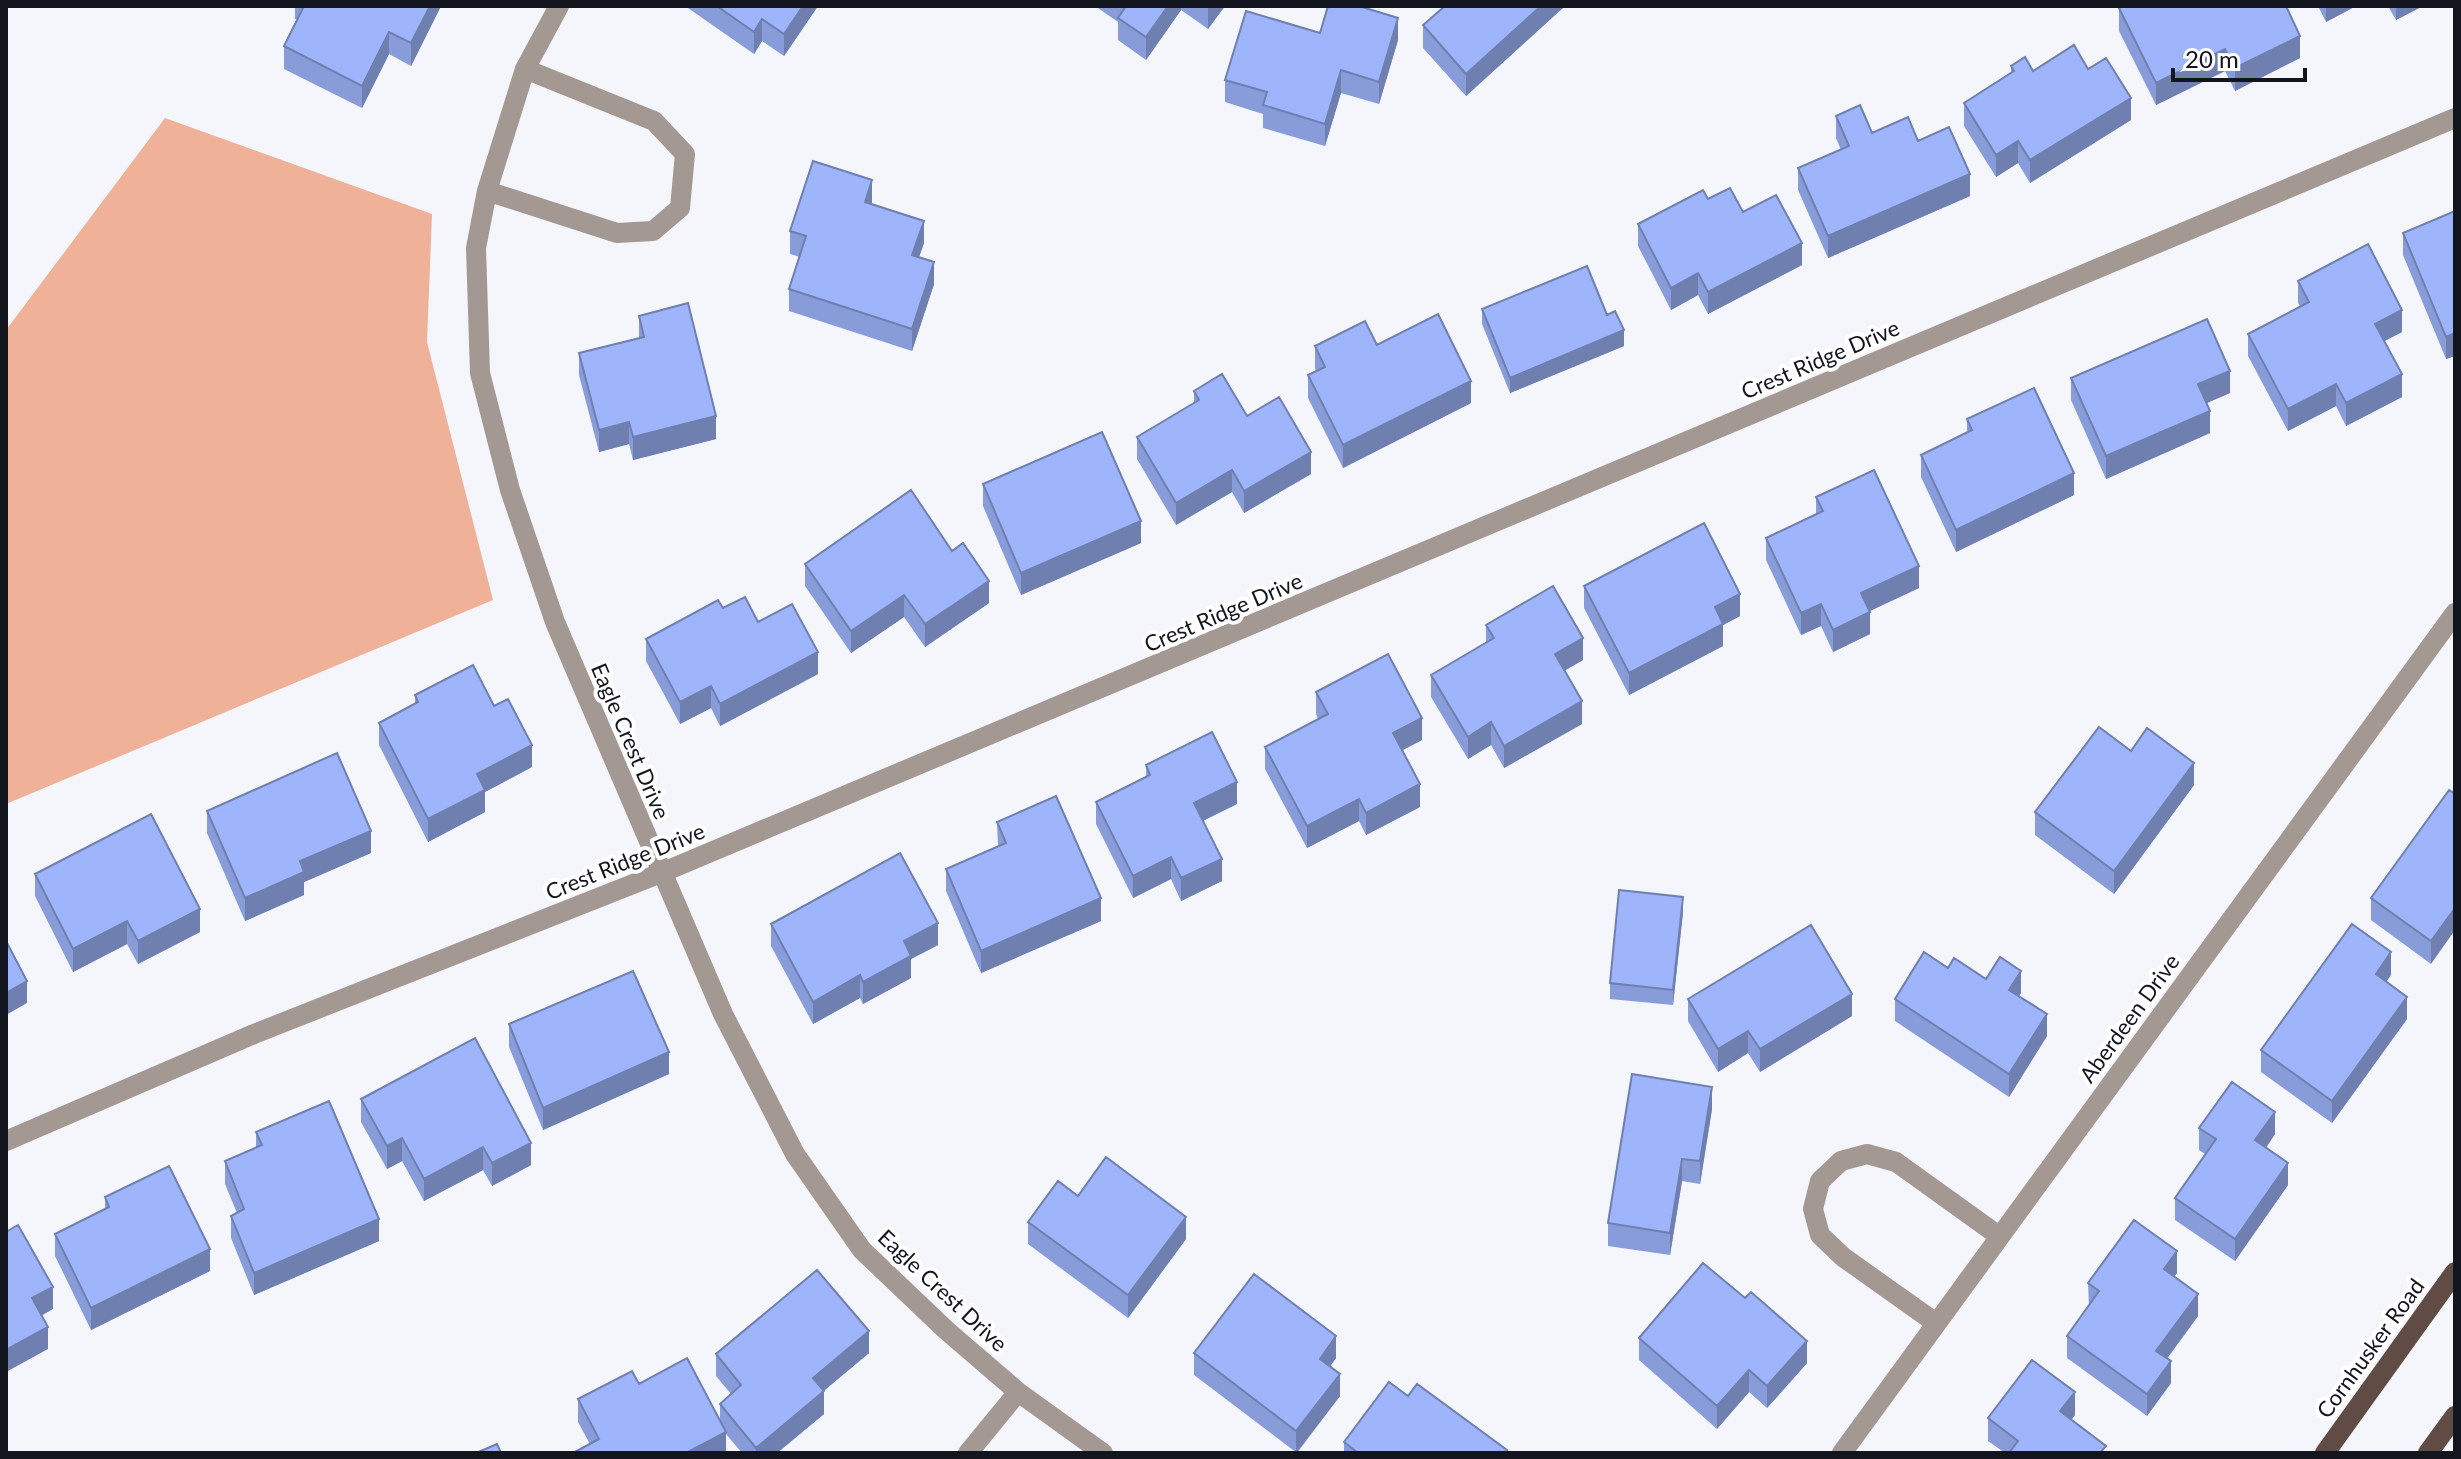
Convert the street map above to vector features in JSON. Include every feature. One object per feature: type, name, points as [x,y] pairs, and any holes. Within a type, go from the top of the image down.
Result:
[{"type":"main road","name":"Cornhusker Road","points":[[2325,1453],[2455,1272]]},
{"type":"main road","points":[[2428,1453],[2455,1416]]},
{"type":"street","name":"Eagle Crest Drive","points":[[559,6],[525,69],[487,191],[476,248],[480,373],[510,490],[555,622],[723,1014],[795,1154],[862,1250],[946,1330],[1018,1392],[1103,1453]]},
{"type":"street","points":[[487,191],[617,233],[653,231],[680,208],[685,154],[654,121],[525,69]]},
{"type":"street","name":"Crest Ridge Drive","points":[[6,1141],[254,1034],[661,873],[2455,118]]},
{"type":"street","name":"Aberdeen Drive","points":[[1842,1453],[2455,613]]},
{"type":"street","points":[[1936,1323],[1843,1257],[1820,1235],[1813,1209],[1820,1181],[1841,1161],[1867,1154],[1896,1162],[1999,1236]]},
{"type":"street","points":[[968,1453],[1018,1392]]},
{"type":"shaded area","points":[[165,118],[432,214],[427,342],[493,600],[6,804],[6,330]]},
{"type":"building","points":[[304,6],[430,6],[411,43],[389,32],[362,86],[284,46]]},
{"type":"building","points":[[717,6],[803,6],[784,34],[762,19],[754,32]]},
{"type":"building","points":[[1126,6],[1168,6],[1146,37],[1118,18]]},
{"type":"building","points":[[1328,6],[1359,6],[1398,18],[1379,82],[1341,70],[1325,124],[1263,105],[1267,92],[1225,80],[1246,11],[1320,33]]},
{"type":"building","points":[[1445,6],[1541,6],[1466,74],[1423,25]]},
{"type":"building","points":[[2286,6],[2300,36],[2235,68],[2225,49],[2156,83],[2119,8]]},
{"type":"building","points":[[2074,45],[2088,69],[2106,58],[2131,98],[2030,160],[2018,141],[1996,155],[1964,103],[2014,71],[2011,66],[2025,57],[2033,71]]},
{"type":"building","points":[[1860,105],[1872,133],[1908,117],[1918,141],[1949,127],[1970,174],[1828,236],[1798,168],[1849,146],[1836,116]]},
{"type":"building","points":[[813,161],[872,180],[865,202],[924,221],[912,255],[934,262],[912,329],[789,289],[806,236],[790,231]]},
{"type":"building","points":[[1730,188],[1743,212],[1776,195],[1802,243],[1708,292],[1698,273],[1671,288],[1638,224],[1703,190],[1708,199]]},
{"type":"building","points":[[2455,211],[2455,333],[2446,337],[2403,233]]},
{"type":"building","points":[[2368,244],[2402,310],[2375,324],[2402,374],[2346,403],[2336,384],[2288,409],[2248,334],[2309,302],[2298,281]]},
{"type":"building","points":[[1587,266],[1607,315],[1615,311],[1624,330],[1510,378],[1482,309]]},
{"type":"building","points":[[688,303],[716,416],[633,437],[629,422],[599,430],[579,353],[644,337],[639,316]]},
{"type":"building","points":[[1438,314],[1471,381],[1343,445],[1308,375],[1325,367],[1315,346],[1365,321],[1377,345]]},
{"type":"building","points":[[2207,319],[2230,371],[2198,384],[2210,411],[2106,456],[2071,378]]},
{"type":"building","points":[[1222,374],[1247,416],[1279,397],[1311,452],[1244,491],[1232,470],[1176,503],[1137,437],[1199,400],[1194,391]]},
{"type":"building","points":[[2034,388],[2074,473],[1956,530],[1921,455],[1972,430],[1967,419]]},
{"type":"building","points":[[1102,432],[1141,521],[1021,573],[983,484]]},
{"type":"building","points":[[1874,470],[1919,566],[1861,593],[1870,612],[1833,630],[1821,604],[1801,613],[1766,538],[1823,511],[1816,497]]},
{"type":"building","points":[[911,490],[952,551],[963,543],[989,581],[925,624],[904,595],[851,631],[805,564]]},
{"type":"building","points":[[1704,523],[1740,594],[1715,607],[1723,624],[1629,673],[1584,586]]},
{"type":"building","points":[[1553,586],[1583,638],[1555,654],[1582,701],[1504,746],[1491,722],[1468,737],[1431,675],[1494,638],[1486,625]]},
{"type":"building","points":[[745,597],[758,622],[792,604],[818,652],[720,704],[711,686],[680,702],[646,639],[718,600],[723,608]]},
{"type":"building","points":[[1388,654],[1422,718],[1393,733],[1420,784],[1366,813],[1359,799],[1307,826],[1265,747],[1328,714],[1316,692]]},
{"type":"building","points":[[473,665],[494,706],[508,699],[532,745],[477,774],[485,790],[428,819],[379,723],[418,702],[415,695]]},
{"type":"building","points":[[2099,727],[2131,751],[2147,728],[2194,763],[2114,871],[2035,812]]},
{"type":"building","points":[[1212,732],[1237,782],[1194,803],[1222,859],[1181,878],[1171,857],[1133,876],[1096,802],[1150,775],[1146,765]]},
{"type":"building","points":[[337,753],[371,831],[300,861],[304,872],[245,898],[207,811]]},
{"type":"building","points":[[2449,790],[2455,794],[2455,908],[2431,941],[2371,898]]},
{"type":"building","points":[[1056,796],[1101,898],[981,951],[946,869],[1006,843],[997,822]]},
{"type":"building","points":[[151,814],[200,909],[138,941],[127,921],[73,949],[35,874]]},
{"type":"building","points":[[900,853],[938,923],[904,941],[911,956],[863,982],[860,975],[813,1002],[771,924]]},
{"type":"building","points":[[1619,890],[1683,897],[1673,990],[1610,983]]},
{"type":"building","points":[[2352,924],[2391,952],[2376,974],[2407,997],[2332,1101],[2261,1050]]},
{"type":"building","points":[[1811,925],[1852,994],[1760,1049],[1748,1031],[1718,1049],[1688,999]]},
{"type":"building","points":[[6,941],[27,981],[6,993]]},
{"type":"building","points":[[1924,952],[1948,968],[1954,958],[1986,979],[2000,957],[2021,971],[2009,990],[2047,1014],[2009,1074],[1895,999]]},
{"type":"building","points":[[633,971],[669,1052],[543,1108],[509,1024]]},
{"type":"building","points":[[475,1038],[531,1143],[492,1163],[483,1147],[424,1179],[402,1138],[387,1146],[361,1099]]},
{"type":"building","points":[[1632,1074],[1712,1087],[1700,1161],[1682,1159],[1670,1233],[1608,1223]]},
{"type":"building","points":[[2232,1082],[2275,1112],[2255,1140],[2288,1163],[2235,1239],[2175,1198],[2216,1139],[2199,1128]]},
{"type":"building","points":[[329,1101],[379,1219],[254,1273],[231,1216],[244,1209],[225,1161],[262,1145],[256,1132]]},
{"type":"building","points":[[1106,1157],[1186,1217],[1128,1295],[1028,1222],[1058,1181],[1078,1196]]},
{"type":"building","points":[[169,1166],[210,1249],[91,1308],[55,1234],[109,1207],[105,1197]]},
{"type":"building","points":[[2134,1220],[2177,1251],[2164,1269],[2198,1294],[2156,1351],[2171,1361],[2147,1394],[2067,1336],[2099,1291],[2088,1283]]},
{"type":"building","points":[[18,1225],[53,1287],[32,1298],[48,1327],[6,1350],[6,1232]]},
{"type":"building","points":[[1703,1263],[1745,1298],[1751,1292],[1807,1341],[1767,1386],[1749,1370],[1717,1406],[1639,1338]]},
{"type":"building","points":[[817,1270],[869,1331],[813,1378],[824,1391],[756,1448],[720,1404],[741,1385],[716,1354]]},
{"type":"building","points":[[1254,1274],[1336,1336],[1320,1359],[1340,1374],[1296,1431],[1194,1353]]},
{"type":"building","points":[[687,1358],[726,1432],[686,1453],[573,1453],[599,1439],[578,1399],[632,1371],[639,1384]]},
{"type":"building","points":[[2032,1360],[2075,1392],[2060,1411],[2106,1446],[2100,1453],[2009,1453],[2018,1441],[1988,1418]]},
{"type":"building","points":[[1389,1382],[1408,1396],[1417,1384],[1507,1450],[1505,1453],[1358,1453],[1344,1442]]},
{"type":"building","points":[[497,1444],[501,1453],[476,1453]]}]
